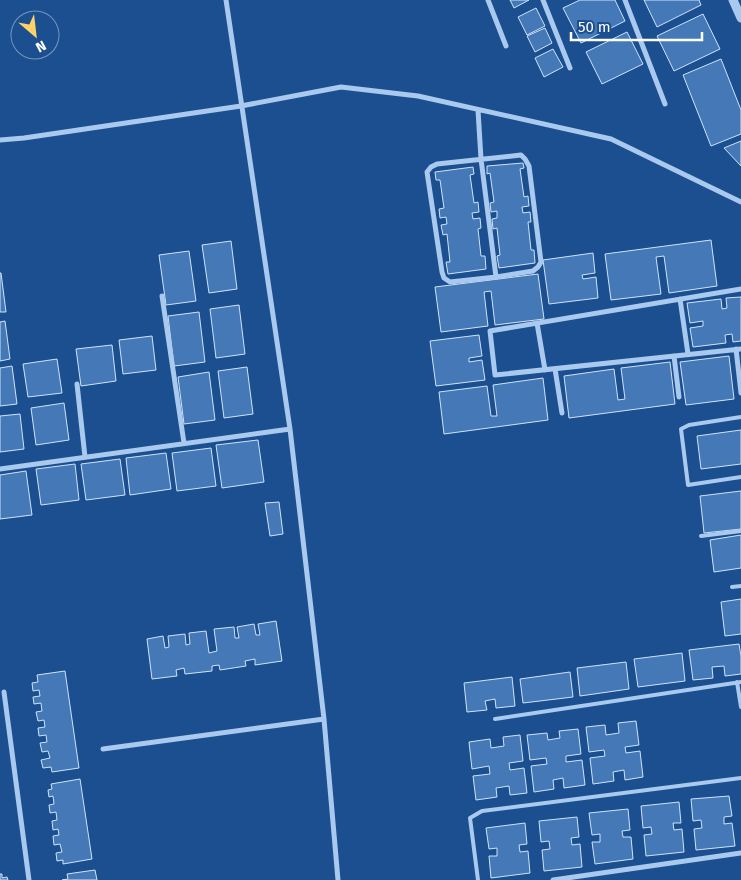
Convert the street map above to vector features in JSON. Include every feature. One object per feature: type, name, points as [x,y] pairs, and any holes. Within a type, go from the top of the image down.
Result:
[{"type":"street","points":[[226,0],[290,429],[324,719],[338,880]]},
{"type":"street","points":[[488,0],[506,46]]},
{"type":"street","points":[[543,0],[570,68]]},
{"type":"street","points":[[625,0],[665,104]]},
{"type":"street","points":[[733,0],[741,18]]},
{"type":"street","points":[[0,140],[34,137],[241,106],[341,87],[418,96],[611,139],[741,202]]},
{"type":"street","points":[[478,110],[481,159],[496,277]]},
{"type":"street","points":[[521,155],[525,159],[529,166],[541,262],[533,271],[450,282],[444,278],[442,272],[427,172],[437,164],[481,159],[521,155]]},
{"type":"street","points":[[741,289],[490,331],[495,375],[738,349],[741,393]]},
{"type":"street","points":[[162,296],[184,443]]},
{"type":"street","points":[[680,299],[688,354]]},
{"type":"street","points":[[536,323],[545,370]]},
{"type":"street","points":[[674,356],[679,397]]},
{"type":"street","points":[[556,369],[562,413]]},
{"type":"street","points":[[77,384],[85,457]]},
{"type":"street","points":[[0,468],[290,429]]},
{"type":"street","points":[[4,692],[29,880]]},
{"type":"street","points":[[103,749],[324,719]]},
{"type":"street","points":[[553,880],[741,852]]},
{"type":"lane","points":[[741,417],[689,425],[681,429],[688,485],[741,477]]},
{"type":"lane","points":[[701,536],[741,531]]},
{"type":"lane","points":[[732,587],[741,586]]},
{"type":"lane","points":[[495,719],[739,682],[741,707]]},
{"type":"lane","points":[[478,880],[470,818],[482,811],[741,778]]},
{"type":"building","points":[[510,0],[529,0],[514,8]]},
{"type":"building","points":[[580,0],[615,0],[625,21],[581,43],[563,8]]},
{"type":"building","points":[[644,0],[699,0],[701,5],[657,27]]},
{"type":"building","points":[[536,8],[545,26],[527,35],[518,17]]},
{"type":"building","points":[[703,14],[720,49],[674,71],[657,36]]},
{"type":"building","points":[[545,28],[552,43],[535,52],[527,36]]},
{"type":"building","points":[[627,32],[643,64],[602,84],[586,52]]},
{"type":"building","points":[[553,49],[563,67],[544,77],[535,58]]},
{"type":"building","points":[[721,59],[741,110],[741,134],[711,146],[683,75]]},
{"type":"building","points":[[741,141],[741,166],[724,148]]},
{"type":"building","points":[[523,163],[524,168],[520,169],[524,197],[528,196],[529,206],[522,207],[523,213],[530,212],[531,222],[528,222],[531,250],[534,250],[535,263],[499,268],[497,256],[500,255],[497,228],[493,229],[492,219],[497,218],[497,211],[491,212],[490,203],[494,202],[490,173],[487,174],[487,166]]},
{"type":"building","points":[[473,167],[474,174],[470,175],[474,203],[478,202],[479,212],[472,213],[473,219],[480,218],[481,228],[478,229],[481,256],[485,256],[486,269],[448,274],[446,262],[450,262],[447,234],[443,235],[441,225],[447,224],[446,217],[440,218],[439,209],[444,208],[440,180],[436,180],[435,172]]},
{"type":"building","points":[[711,240],[717,286],[669,293],[664,256],[656,257],[661,294],[611,300],[605,254]]},
{"type":"building","points":[[231,241],[237,289],[209,293],[202,245]]},
{"type":"building","points":[[189,251],[196,301],[166,305],[159,255]]},
{"type":"building","points":[[593,253],[595,273],[582,275],[583,279],[596,277],[598,298],[549,304],[543,260]]},
{"type":"building","points":[[1,273],[6,312],[0,312]]},
{"type":"building","points":[[538,274],[544,319],[495,325],[491,291],[484,292],[488,326],[441,332],[435,287]]},
{"type":"building","points":[[741,297],[741,341],[733,342],[732,334],[725,335],[726,343],[693,347],[690,328],[703,326],[703,321],[690,323],[687,303],[721,299],[722,309],[727,308],[726,298]]},
{"type":"building","points":[[239,305],[245,354],[216,358],[210,309]]},
{"type":"building","points":[[199,312],[205,362],[174,366],[168,316]]},
{"type":"building","points":[[5,321],[10,359],[0,361],[0,322]]},
{"type":"building","points":[[479,335],[482,356],[469,358],[469,362],[482,360],[485,380],[436,386],[430,341]]},
{"type":"building","points":[[152,336],[156,370],[123,374],[119,340]]},
{"type":"building","points":[[112,345],[116,381],[81,386],[76,349]]},
{"type":"building","points":[[729,356],[734,399],[686,405],[680,362]]},
{"type":"building","points":[[57,359],[62,393],[28,397],[23,364]]},
{"type":"building","points":[[670,362],[675,404],[569,418],[564,376],[614,369],[618,400],[625,399],[621,368]]},
{"type":"building","points":[[12,366],[17,404],[0,406],[0,368]]},
{"type":"building","points":[[247,367],[253,414],[224,418],[218,371]]},
{"type":"building","points":[[209,372],[215,420],[184,424],[178,377]]},
{"type":"building","points":[[543,378],[548,420],[444,434],[439,392],[487,386],[491,416],[497,416],[493,385]]},
{"type":"building","points":[[64,403],[69,440],[36,445],[31,408]]},
{"type":"building","points":[[20,414],[24,449],[0,452],[0,416]]},
{"type":"building","points":[[741,430],[741,464],[701,469],[697,436]]},
{"type":"building","points":[[258,440],[264,482],[222,488],[216,445]]},
{"type":"building","points":[[211,448],[216,486],[177,491],[172,453]]},
{"type":"building","points":[[166,453],[171,489],[130,495],[126,458]]},
{"type":"building","points":[[120,459],[125,495],[86,500],[81,464]]},
{"type":"building","points":[[75,464],[79,500],[41,505],[36,469]]},
{"type":"building","points":[[26,471],[32,515],[0,519],[0,475]]},
{"type":"building","points":[[741,491],[741,529],[704,533],[700,496]]},
{"type":"building","points":[[279,502],[283,534],[270,536],[265,503]]},
{"type":"building","points":[[741,535],[741,568],[714,572],[710,540]]},
{"type":"building","points":[[741,599],[741,634],[725,636],[721,602]]},
{"type":"building","points":[[276,621],[282,661],[255,665],[255,659],[245,661],[246,666],[220,670],[219,665],[212,666],[212,671],[185,674],[184,668],[176,670],[177,676],[152,679],[147,639],[163,636],[165,648],[169,647],[168,636],[185,634],[186,645],[190,644],[189,633],[206,631],[209,653],[217,651],[214,629],[234,627],[235,638],[239,638],[237,627],[254,624],[256,635],[260,635],[258,624]]},
{"type":"building","points":[[739,644],[741,674],[725,676],[724,666],[712,667],[713,678],[693,680],[689,650]]},
{"type":"building","points":[[682,653],[685,681],[638,687],[634,659]]},
{"type":"building","points":[[626,662],[629,689],[580,696],[577,668]]},
{"type":"building","points":[[65,671],[79,768],[52,772],[51,767],[43,768],[41,760],[50,758],[48,751],[42,752],[40,743],[47,742],[46,735],[39,736],[38,728],[45,727],[44,720],[38,721],[36,712],[42,711],[41,703],[34,704],[33,697],[40,696],[39,690],[33,691],[32,683],[38,682],[37,675]]},
{"type":"building","points":[[570,672],[573,697],[523,703],[520,679]]},
{"type":"building","points":[[512,677],[515,706],[496,708],[495,699],[485,701],[487,710],[467,712],[464,683]]},
{"type":"building","points":[[636,721],[639,745],[625,747],[626,753],[640,751],[643,777],[625,780],[624,770],[613,772],[614,781],[593,784],[590,758],[605,756],[604,750],[589,752],[586,727],[605,725],[606,735],[619,733],[618,723]]},
{"type":"building","points":[[578,729],[581,754],[566,756],[566,762],[582,760],[585,785],[564,788],[563,778],[553,780],[554,789],[534,792],[531,766],[547,764],[546,758],[530,760],[527,735],[547,733],[548,740],[560,738],[559,731]]},
{"type":"building","points":[[520,735],[523,761],[509,763],[510,770],[524,768],[527,793],[510,795],[509,786],[496,788],[497,797],[476,800],[473,776],[490,774],[489,766],[472,769],[469,742],[490,739],[491,748],[504,746],[503,737]]},
{"type":"building","points":[[80,779],[92,859],[63,864],[63,860],[57,861],[56,853],[62,852],[60,844],[54,845],[53,836],[59,835],[58,829],[53,830],[52,821],[57,820],[56,812],[50,813],[49,805],[54,804],[53,796],[49,797],[48,790],[52,789],[51,784]]},
{"type":"building","points":[[729,796],[732,816],[724,817],[724,824],[732,823],[735,846],[696,850],[694,829],[702,828],[701,820],[693,821],[691,799]]},
{"type":"building","points":[[679,802],[681,823],[673,823],[674,830],[682,829],[684,852],[646,856],[644,835],[652,834],[651,827],[643,828],[641,806]]},
{"type":"building","points":[[628,809],[630,830],[622,831],[623,837],[631,837],[633,859],[595,864],[592,842],[600,842],[600,834],[592,835],[589,813]]},
{"type":"building","points":[[577,817],[579,837],[571,838],[572,845],[580,844],[582,867],[544,871],[542,850],[550,849],[549,841],[541,842],[539,821]]},
{"type":"building","points":[[525,823],[527,844],[519,845],[520,852],[528,851],[530,873],[491,878],[489,856],[497,856],[497,848],[489,849],[486,828]]},
{"type":"building","points":[[95,870],[97,880],[62,880],[68,879],[67,874]]},
{"type":"building","points":[[0,874],[2,874],[2,878],[7,877],[8,880],[0,880]]}]
